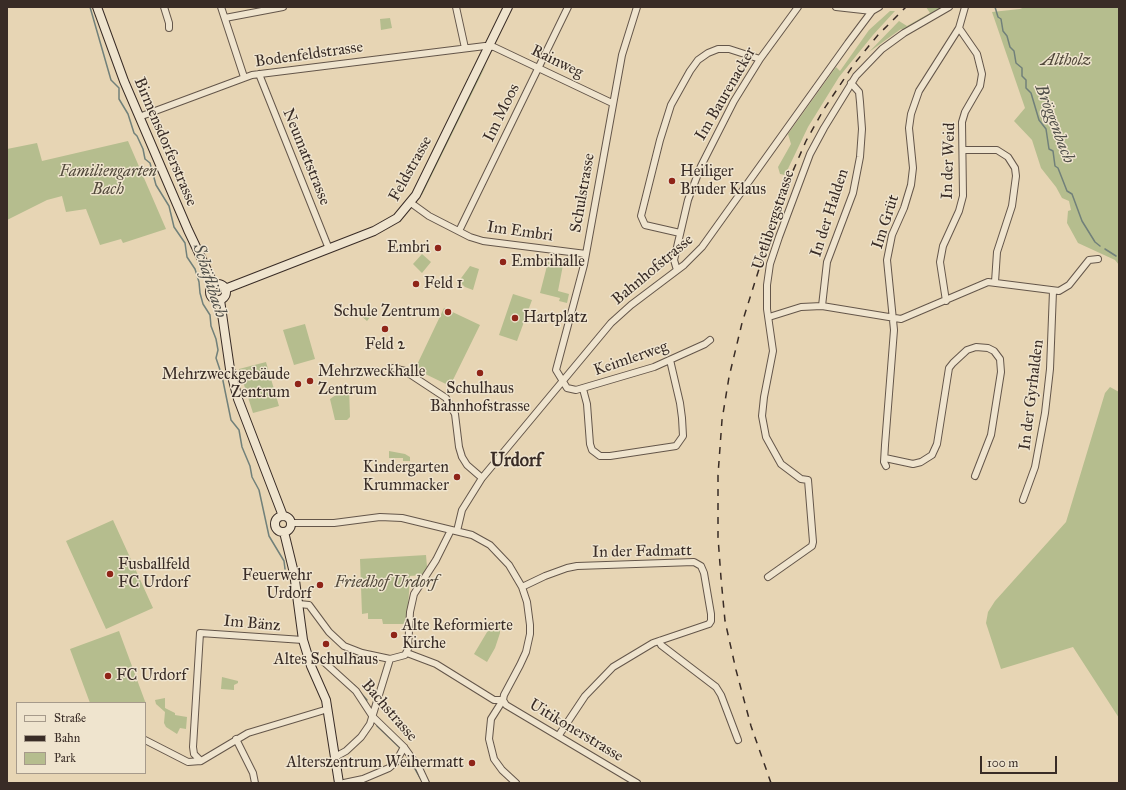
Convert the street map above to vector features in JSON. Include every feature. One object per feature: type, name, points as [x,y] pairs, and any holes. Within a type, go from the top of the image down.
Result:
[{"type":"main road","name":"Birmensdorferstrasse","points":[[97,7],[116,61],[139,116],[188,230],[214,285],[211,288],[211,295],[214,299],[220,300],[230,369],[238,399],[282,516],[278,519],[276,526],[279,531],[284,532],[299,604],[303,640],[311,666],[324,694],[328,709],[339,783]]},
{"type":"main road","name":"Feldstrasse","points":[[226,289],[384,227],[398,218],[411,203],[508,7]]},
{"type":"main road","points":[[214,285],[221,284],[226,289],[225,296],[220,300]]},
{"type":"main road","points":[[282,516],[289,518],[291,523],[290,530],[284,532]]},
{"type":"street","points":[[164,7],[170,23],[169,28]]},
{"type":"street","points":[[221,7],[244,77]]},
{"type":"street","points":[[225,18],[283,7]]},
{"type":"street","points":[[456,7],[465,48]]},
{"type":"street","name":"Im Moos","points":[[459,231],[568,7]]},
{"type":"street","name":"Schulstrasse","points":[[562,381],[557,373],[556,366],[570,322],[586,254],[612,103],[625,40],[637,7]]},
{"type":"street","name":"Im Baurenacker","points":[[677,270],[674,260],[680,233],[688,200],[701,166],[734,101],[760,59],[798,7]]},
{"type":"street","points":[[836,7],[872,11]]},
{"type":"street","name":"Bahnhofstrasse","points":[[407,653],[410,612],[414,594],[454,530],[462,510],[482,478],[611,323],[631,305],[693,257],[706,242],[872,11],[879,7]]},
{"type":"street","name":"Uetlibergstrasse","points":[[768,577],[812,546],[808,480],[801,479],[781,464],[766,437],[762,407],[773,352],[766,294],[768,277],[785,217],[810,154],[852,83],[873,57],[882,49],[949,7]]},
{"type":"street","name":"Im Grüt","points":[[886,466],[884,462],[894,319],[888,270],[888,251],[892,235],[904,208],[911,185],[913,168],[909,128],[911,114],[922,87],[959,28],[965,7]]},
{"type":"street","name":"In der Weid","points":[[946,301],[940,262],[947,236],[962,203],[964,183],[962,130],[964,116],[980,86],[982,74],[978,54],[959,28]]},
{"type":"street","name":"Bodenfeldstrasse","points":[[139,116],[244,77],[489,46]]},
{"type":"street","name":"Rainweg","points":[[489,46],[494,46],[612,103]]},
{"type":"street","points":[[680,233],[645,225],[641,216],[660,140],[671,105],[690,71],[698,60],[708,53],[718,49],[728,49],[760,59]]},
{"type":"street","name":"Neumattstrasse","points":[[259,74],[329,249]]},
{"type":"street","name":"In der Halden","points":[[822,306],[825,272],[830,253],[853,193],[860,158],[862,129],[859,92],[852,83]]},
{"type":"street","points":[[963,150],[998,150],[1008,157],[1015,168],[1016,176],[1012,202],[998,252],[995,282]]},
{"type":"street","name":"Im Embri","points":[[411,203],[430,216],[470,237],[494,244],[586,254]]},
{"type":"street","points":[[769,317],[801,307],[822,306],[894,319],[910,317],[983,284],[995,282],[1053,291],[1064,289],[1088,259],[1098,259]]},
{"type":"street","name":"In der Gyrhalden","points":[[1023,500],[1035,467],[1046,407],[1051,361],[1053,291]]},
{"type":"street","name":"Keimlerweg","points":[[562,381],[570,390],[583,389],[670,360],[710,340]]},
{"type":"street","points":[[885,458],[897,462],[913,464],[921,462],[932,455],[937,444],[949,368],[953,362],[967,350],[976,347],[988,348],[994,351],[1000,359],[1001,372],[991,435],[975,476]]},
{"type":"street","points":[[583,389],[587,404],[590,444],[592,450],[600,456],[610,456],[676,446],[683,436],[682,418],[670,360]]},
{"type":"street","points":[[393,368],[404,371],[446,398],[455,414],[458,440],[462,457],[467,465],[482,478]]},
{"type":"street","points":[[291,523],[344,523],[387,517],[402,518],[472,535],[490,545],[509,565],[522,587],[527,602],[530,634],[526,652],[504,695],[503,700],[491,718],[488,731],[494,759],[502,770],[516,783]]},
{"type":"street","name":"In der Fadmatt","points":[[522,587],[545,576],[577,566],[698,563],[704,573],[711,621],[706,626],[658,641],[613,667],[585,696],[559,735]]},
{"type":"street","points":[[299,604],[309,605],[329,632],[344,646],[362,653],[390,660],[407,653],[436,664],[494,700],[503,700]]},
{"type":"street","name":"Im Bänz","points":[[202,761],[194,754],[193,747],[200,633],[303,640]]},
{"type":"street","points":[[658,641],[661,646],[716,687],[721,695],[738,740]]},
{"type":"street","points":[[335,757],[344,754],[361,737],[373,717],[375,706],[390,660]]},
{"type":"street","name":"Bachstrasse","points":[[324,662],[356,692],[373,717],[419,768],[426,783]]},
{"type":"street","name":"Uitikonerstrasse","points":[[503,700],[506,705],[559,735],[637,783]]},
{"type":"street","points":[[146,741],[188,762],[202,761],[248,733],[270,725],[328,709]]},
{"type":"street","points":[[236,739],[254,772],[255,783]]},
{"type":"street","points":[[344,783],[363,779],[389,768],[396,762],[403,749]]},
{"type":"green space","points":[[926,7],[943,7],[905,31],[901,29],[869,52],[899,21],[907,26],[930,13]]},
{"type":"green space","name":"Altholz","points":[[1025,7],[1119,7],[1119,265],[1115,260],[1078,243],[1067,223],[1068,211],[1071,210],[1069,201],[1062,198],[1056,187],[1041,168],[1032,140],[1014,121],[1025,108],[992,12],[1020,9]]},
{"type":"green space","points":[[890,11],[895,11],[873,35],[839,77],[808,127],[785,175],[780,174],[778,167],[791,144],[788,134],[836,67],[840,71],[869,30]]},
{"type":"green space","points":[[390,18],[392,28],[381,30],[380,19]]},
{"type":"green space","points":[[487,63],[422,195],[421,195],[473,87]]},
{"type":"green space","name":"Familiengarten Bach","points":[[128,141],[166,229],[123,243],[121,239],[100,245],[86,209],[66,212],[62,196],[47,200],[7,220],[7,149],[37,143],[42,161]]},
{"type":"green space","points":[[422,254],[431,262],[422,273],[413,264]]},
{"type":"green space","points":[[548,262],[563,265],[558,291],[569,294],[567,303],[559,301],[560,298],[540,293]]},
{"type":"green space","points":[[470,266],[479,269],[473,290],[465,287],[459,281]]},
{"type":"green space","name":"Hartplatz","points":[[513,294],[532,300],[517,341],[499,335]]},
{"type":"green space","points":[[369,306],[375,311],[367,321],[360,315]]},
{"type":"green space","points":[[444,308],[480,325],[450,386],[415,369]]},
{"type":"green space","points":[[305,324],[315,359],[294,365],[283,330]]},
{"type":"green space","points":[[266,362],[279,406],[253,413],[239,369]]},
{"type":"green space","points":[[349,386],[350,417],[347,420],[335,420],[330,399]]},
{"type":"green space","points":[[1110,387],[1119,392],[1119,718],[1073,647],[1001,669],[986,623],[988,612],[995,601],[1066,522],[1105,393]]},
{"type":"green space","points":[[389,451],[405,454],[410,457],[410,461],[403,461],[403,458],[389,458]]},
{"type":"green space","name":"Fusballfeld FC Urdorf","points":[[113,520],[153,608],[106,629],[66,541]]},
{"type":"green space","name":"Friedhof Urdorf","points":[[426,555],[427,567],[422,575],[410,576],[407,624],[383,624],[382,619],[368,619],[368,613],[362,614],[360,559]]},
{"type":"green space","points":[[493,622],[500,623],[500,633],[495,648],[487,662],[474,654]]},
{"type":"green space","name":"FC Urdorf","points":[[119,631],[145,702],[90,702],[70,649]]},
{"type":"green space","points":[[222,677],[238,681],[238,683],[234,685],[234,690],[221,689]]},
{"type":"green space","points":[[165,698],[165,708],[175,713],[175,715],[187,717],[186,729],[180,728],[177,734],[166,727],[164,723],[165,712],[156,704],[155,700]]},
{"type":"waterway","name":"Schäflibach","points":[[90,7],[111,80],[119,88],[119,99],[128,114],[134,133],[143,149],[145,159],[150,163],[156,185],[169,206],[174,227],[185,243],[187,257],[195,269],[203,304],[210,315],[211,326],[216,339],[218,350],[216,358],[222,376],[231,420],[239,430],[242,447],[250,466],[252,477],[259,490],[269,536],[284,561],[285,569]]},
{"type":"waterway","name":"Bröggenbach","points":[[995,7],[998,17],[1001,19],[1003,31],[1007,36],[1010,47],[1014,51],[1016,63],[1022,68],[1022,76],[1026,80],[1026,88],[1031,93],[1039,120],[1046,129],[1049,149],[1053,151],[1055,166],[1058,168],[1067,191],[1072,194],[1082,221],[1095,242],[1100,246]]},
{"type":"waterway","name":"Bröggenbach","points":[[1105,249],[1116,256]]},
{"type":"waterway","name":"Schäflibach","points":[[322,656],[326,660]]},
{"type":"waterway","name":"Schäflibach","points":[[354,685],[367,700]]},
{"type":"waterway","name":"Schäflibach","points":[[377,726],[400,748]]},
{"type":"waterway","name":"Schäflibach","points":[[411,762],[420,778]]},
{"type":"railway","points":[[771,783],[751,726],[725,621],[718,537],[718,475],[722,420],[729,377],[742,323],[782,196],[806,141],[824,109],[854,64],[878,35],[906,7]]},
{"type":"place","name":"Heiliger Bruder Klaus","points":[[672,181]]},
{"type":"place","name":"Embri","points":[[438,248]]},
{"type":"place","name":"Embrihalle","points":[[503,262]]},
{"type":"place","name":"Feld 1","points":[[416,284]]},
{"type":"place","name":"Schule Zentrum","points":[[448,312]]},
{"type":"place","name":"Hartplatz","points":[[515,318]]},
{"type":"place","name":"Feld 2","points":[[385,329]]},
{"type":"place","name":"Schulhaus Bahnhofstrasse","points":[[480,373]]},
{"type":"place","name":"Mehrzweckhalle Zentrum","points":[[310,381]]},
{"type":"place","name":"Mehrzweckgebäude Zentrum","points":[[298,384]]},
{"type":"place","name":"Kindergarten Krummacker","points":[[457,477]]},
{"type":"place","name":"Fusballfeld FC Urdorf","points":[[110,574]]},
{"type":"place","name":"Feuerwehr Urdorf","points":[[320,585]]},
{"type":"place","name":"Alte Reformierte Kirche","points":[[394,635]]},
{"type":"place","name":"Altes Schulhaus","points":[[326,644]]},
{"type":"place","name":"FC Urdorf","points":[[108,676]]},
{"type":"place","name":"Alterszentrum Weihermatt","points":[[472,763]]},
{"type":"district","name":"Urdorf","points":[[516,462]]}]
